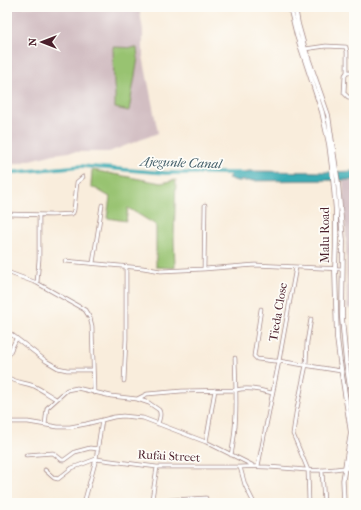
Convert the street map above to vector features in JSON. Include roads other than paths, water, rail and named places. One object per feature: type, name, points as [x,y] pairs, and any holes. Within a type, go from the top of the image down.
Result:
[{"type":"main road","name":"Malu Road","points":[[290,7],[293,23],[322,112],[338,183],[343,234],[342,318],[346,362],[354,413]]},
{"type":"main road","name":"Malu Road","points":[[295,7],[305,49],[328,115],[334,168],[333,184],[336,211],[336,323],[341,371],[351,433],[344,469]]},
{"type":"main road","points":[[307,68],[312,66]]},
{"type":"main road","points":[[340,362],[346,362]]},
{"type":"main road","points":[[346,461],[354,462]]},
{"type":"main road","points":[[344,469],[354,467]]},
{"type":"street","points":[[305,49],[326,46],[346,47],[347,72],[344,75],[344,93],[348,97],[354,98]]},
{"type":"street","points":[[347,72],[354,72]]},
{"type":"street","points":[[7,214],[71,214],[73,213],[76,184],[83,177]]},
{"type":"street","points":[[93,264],[102,205]]},
{"type":"street","points":[[204,269],[205,205]]},
{"type":"street","points":[[36,283],[39,259],[39,214]]},
{"type":"street","points":[[65,261],[126,266],[161,271],[255,265],[342,269]]},
{"type":"street","points":[[124,381],[126,339],[126,266]]},
{"type":"street","name":"Tieda Close","points":[[258,466],[296,267]]},
{"type":"street","points":[[7,272],[36,283],[85,310],[90,318],[92,326],[94,393]]},
{"type":"street","points":[[261,309],[254,356],[257,359],[341,371]]},
{"type":"street","points":[[309,503],[308,470],[294,434],[296,413],[306,365],[307,342],[311,319]]},
{"type":"street","points":[[7,331],[46,361],[58,368],[67,370],[93,370]]},
{"type":"street","points":[[7,360],[16,339]]},
{"type":"street","points":[[231,455],[236,413],[235,358]]},
{"type":"street","points":[[7,377],[38,388],[56,399]]},
{"type":"street","points":[[46,425],[47,408],[71,388],[111,396],[137,399],[149,403],[161,413],[158,424]]},
{"type":"street","points":[[137,399],[147,394],[182,391],[236,390],[251,388],[272,393]]},
{"type":"street","points":[[206,442],[215,390]]},
{"type":"street","points":[[7,422],[28,422],[58,427],[70,427],[114,417],[132,416],[143,418],[206,442],[254,466]]},
{"type":"street","points":[[84,503],[96,458],[102,420]]},
{"type":"street","points":[[26,455],[53,453],[64,460],[75,452],[90,448],[98,448]]},
{"type":"street","points":[[45,470],[54,478],[58,479],[72,468],[96,458]]},
{"type":"street","name":"Rufai Street","points":[[96,458],[157,467],[258,466],[308,470],[344,469]]},
{"type":"street","points":[[157,467],[152,499],[154,501],[206,498]]},
{"type":"street","points":[[240,467],[254,503]]},
{"type":"street","points":[[344,469],[344,503]]},
{"type":"street","points":[[322,470],[324,503]]},
{"type":"water","points":[[249,171],[354,171],[354,180],[237,181],[228,178],[231,174]]},
{"type":"waterway","name":"Ajegunle Canal","points":[[7,173],[81,166],[165,173],[241,173]]}]
